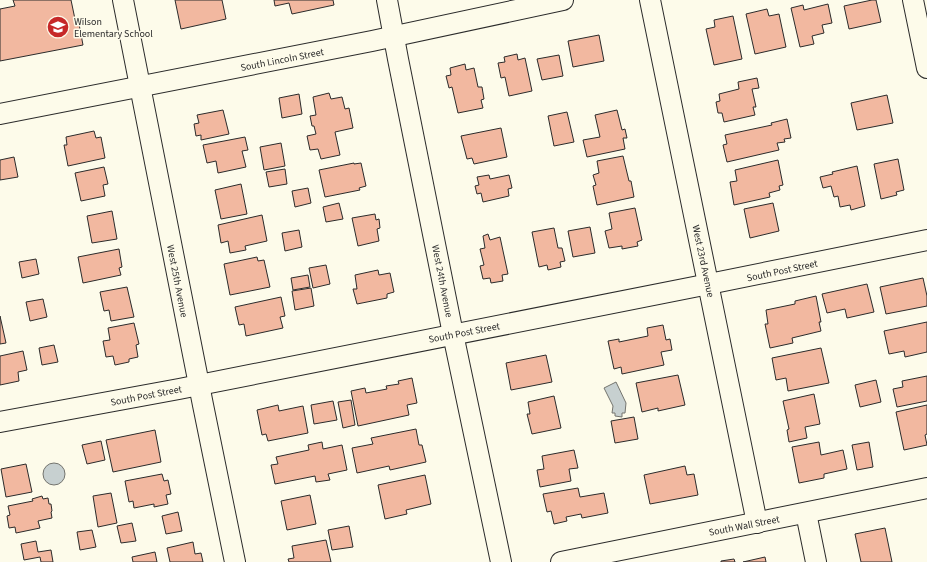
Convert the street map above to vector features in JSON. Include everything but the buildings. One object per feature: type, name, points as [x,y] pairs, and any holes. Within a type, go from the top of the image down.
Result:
[{"type":"street","name":"West 25th Avenue","points":[[122,0],[235,562]]},
{"type":"street","name":"West 24th Avenue","points":[[387,0],[501,562]]},
{"type":"street","name":"South Lincoln Street","points":[[0,114],[394,36],[563,0]]},
{"type":"street","name":"West 23rd Avenue","points":[[650,0],[757,523]]},
{"type":"street","points":[[913,0],[927,68]]},
{"type":"street","name":"South Post Street","points":[[0,422],[199,385],[927,240]]},
{"type":"street","name":"South Wall Street","points":[[561,562],[927,488]]},
{"type":"street","points":[[806,513],[816,562]]},
{"type":"shaded area","points":[[616,382],[626,403],[625,413],[622,413],[622,417],[615,416],[615,413],[612,413],[613,406],[604,388]]},
{"type":"shaded area","points":[[54,463],[62,466],[65,474],[62,482],[54,485],[46,482],[43,474],[46,466]]},
{"type":"place","name":"Wilson Elementary School","points":[[58,27]]}]
